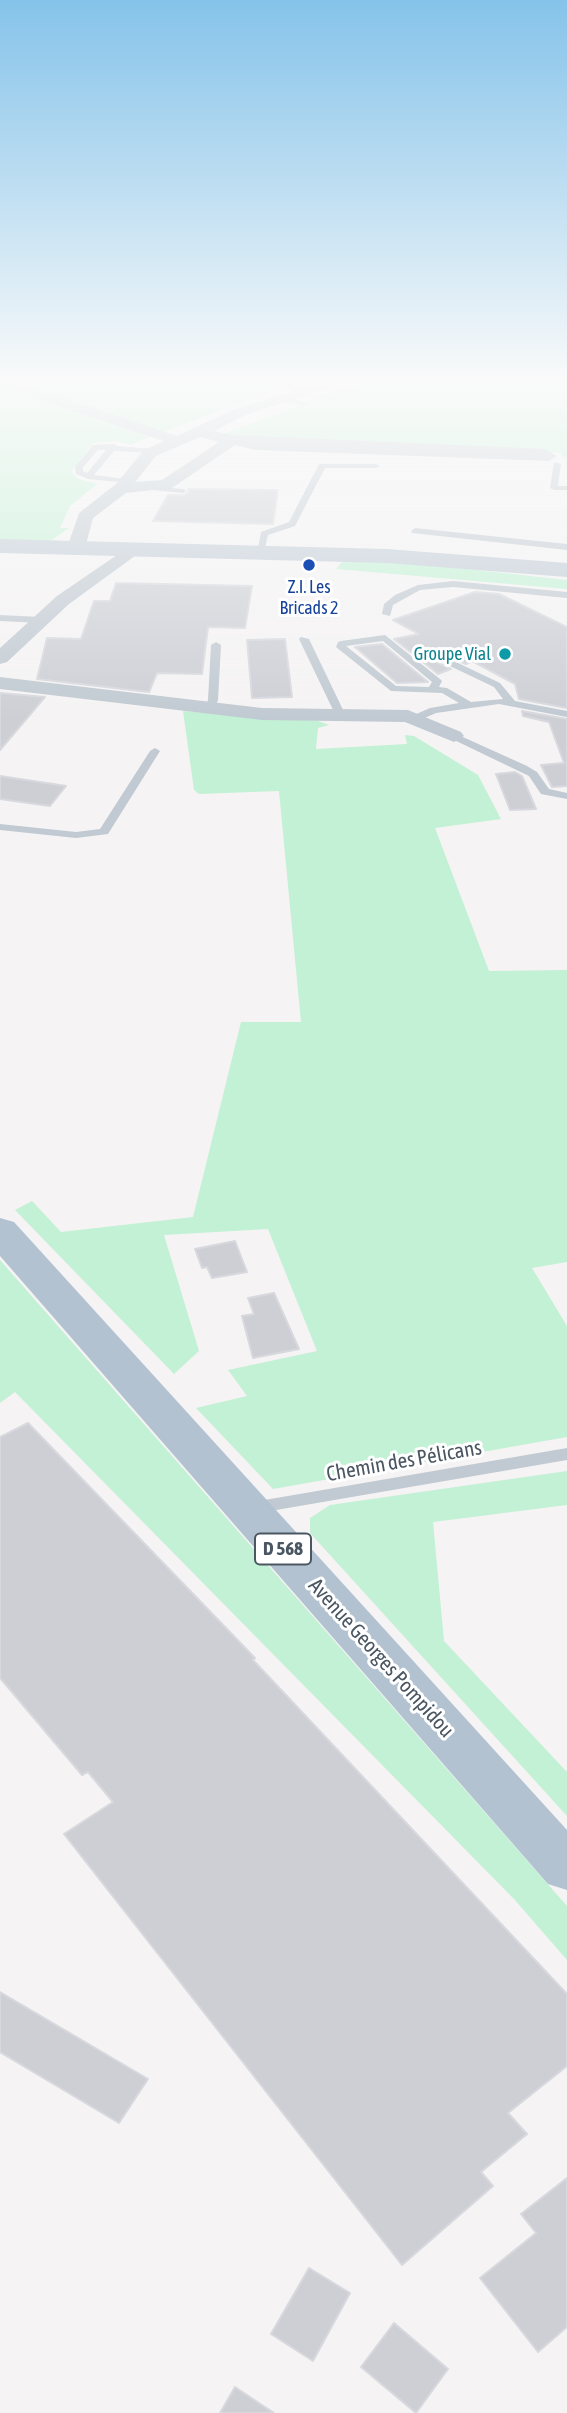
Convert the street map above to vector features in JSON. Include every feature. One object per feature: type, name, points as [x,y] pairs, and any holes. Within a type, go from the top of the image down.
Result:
[{"type":"main road","points":[[0,546],[446,559],[567,570]]},
{"type":"main road","name":"Avenue Georges Pompidou","points":[[0,1231],[567,1867]]},
{"type":"street","points":[[76,548],[85,517],[113,494]]},
{"type":"street","points":[[0,658],[63,600],[133,550]]},
{"type":"street","points":[[0,683],[262,714],[395,714],[416,718],[454,736]]},
{"type":"lane","points":[[260,552],[264,534],[292,524],[308,494]]},
{"type":"lane","points":[[415,531],[567,547]]},
{"type":"lane","points":[[387,614],[389,604],[397,597],[418,588],[453,584],[567,595]]},
{"type":"lane","points":[[0,618],[41,620]]},
{"type":"lane","points":[[433,689],[437,681],[389,640],[380,636],[341,644],[341,647],[387,686],[404,690],[433,689],[450,693],[469,705]]},
{"type":"lane","points":[[304,639],[340,714]]},
{"type":"lane","points":[[209,709],[213,700],[216,645]]},
{"type":"lane","points":[[434,655],[497,685],[511,702]]},
{"type":"lane","points":[[416,718],[435,710],[511,702],[567,714]]},
{"type":"lane","points":[[454,736],[533,774],[545,792],[567,796]]},
{"type":"lane","points":[[0,827],[76,835],[104,832],[155,751]]},
{"type":"lane","name":"Chemin des Pélicans","points":[[248,1509],[567,1454]]},
{"type":"green space","points":[[0,494],[85,494],[70,506],[60,528],[69,528],[52,540],[41,543],[0,542]]},
{"type":"green space","points":[[342,562],[404,562],[567,580],[567,589],[336,569]]},
{"type":"green space","points":[[183,711],[318,721],[329,725],[318,728],[316,749],[407,744],[405,735],[414,736],[478,775],[501,819],[435,828],[489,971],[567,970],[567,1262],[532,1268],[567,1326],[567,1437],[273,1489],[196,1408],[247,1396],[228,1370],[317,1351],[268,1229],[164,1235],[199,1351],[174,1374],[15,1210],[32,1201],[61,1232],[193,1217],[241,1022],[301,1022],[279,791],[199,794],[194,790]]},
{"type":"green space","points":[[0,1260],[567,1906],[567,1960],[514,1899],[15,1392],[0,1403]]},
{"type":"green space","points":[[567,1471],[567,1505],[433,1522],[444,1641],[567,1772],[567,1816],[310,1533],[310,1518],[330,1505]]},
{"type":"building","points":[[277,494],[273,524],[153,521],[168,495]]},
{"type":"building","points":[[116,583],[252,586],[245,628],[208,627],[202,674],[157,673],[149,692],[37,679],[47,638],[81,639],[94,601],[110,601]]},
{"type":"building","name":"Groupe Vial","points":[[475,592],[499,594],[567,627],[567,708],[519,699],[515,684],[472,661],[466,664],[431,650],[430,659],[451,669],[438,674],[394,639],[419,634],[393,620]]},
{"type":"building","points":[[285,639],[292,697],[252,698],[247,640]]},
{"type":"building","points":[[382,644],[428,682],[397,683],[355,647]]},
{"type":"building","points":[[0,693],[45,697],[0,750]]},
{"type":"building","points":[[522,711],[567,719],[567,786],[552,787],[541,765],[564,763],[549,722],[523,716]]},
{"type":"building","points":[[515,772],[522,776],[536,809],[510,810],[496,774]]},
{"type":"building","points":[[0,776],[66,786],[50,806],[0,799]]},
{"type":"building","points":[[235,1241],[247,1272],[212,1278],[207,1267],[202,1268],[195,1249]]},
{"type":"building","points":[[274,1293],[299,1349],[253,1358],[242,1316],[254,1314],[248,1298]]},
{"type":"building","points":[[28,1423],[255,1658],[253,1660],[567,1994],[567,2066],[508,2113],[527,2134],[481,2172],[493,2186],[402,2265],[64,1834],[113,1802],[88,1772],[82,1775],[0,1678],[0,1437]]},
{"type":"building","points":[[0,1992],[148,2079],[119,2123],[0,2052]]},
{"type":"building","points":[[567,2178],[567,2327],[538,2352],[480,2278],[536,2233],[521,2214]]},
{"type":"building","points":[[309,2268],[350,2293],[313,2361],[271,2334]]},
{"type":"building","points":[[394,2323],[448,2369],[416,2413],[361,2367]]},
{"type":"building","points":[[235,2387],[274,2413],[220,2413]]},
{"type":"place","name":"Z.I. Les Bricads 2","points":[[309,565]]},
{"type":"place","name":"Groupe Vial","points":[[505,654]]}]
